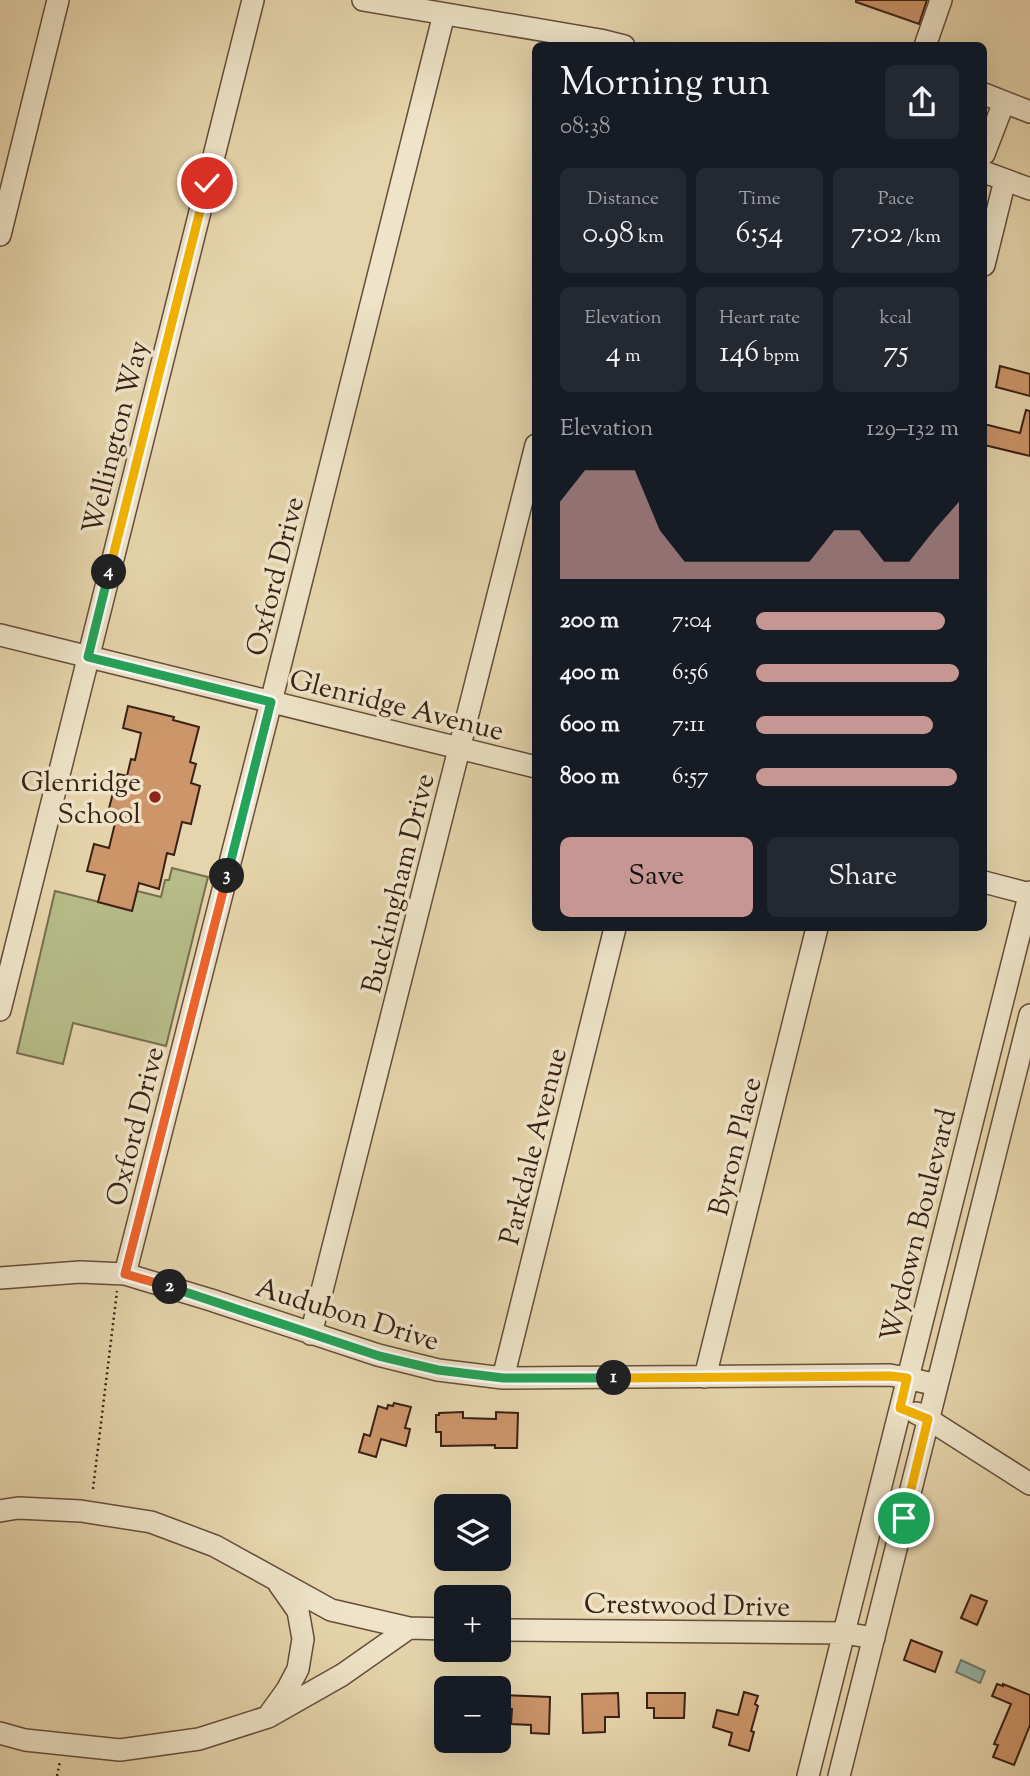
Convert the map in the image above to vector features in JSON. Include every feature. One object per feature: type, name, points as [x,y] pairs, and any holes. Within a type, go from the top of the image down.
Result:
[{"type":"street","points":[[0,235],[58,0]]},
{"type":"street","name":"Wellington Way","points":[[0,1010],[253,0]]},
{"type":"street","points":[[363,0],[608,42]]},
{"type":"street","points":[[926,42],[941,0]]},
{"type":"street","name":"Oxford Drive","points":[[122,1273],[271,702],[444,14]]},
{"type":"street","points":[[987,95],[1030,112]]},
{"type":"street","points":[[987,146],[1004,102]]},
{"type":"street","points":[[987,173],[1030,189]]},
{"type":"street","points":[[987,253],[1005,180]]},
{"type":"street","name":"Buckingham Drive","points":[[312,1334],[532,461]]},
{"type":"street","name":"Glenridge Avenue","points":[[0,635],[532,766]]},
{"type":"street","points":[[987,882],[1030,893]]},
{"type":"street","name":"Wydown Boulevard","points":[[808,1776],[1030,893]]},
{"type":"street","name":"Parkdale Avenue","points":[[503,1378],[614,931]]},
{"type":"street","name":"Byron Place","points":[[705,1377],[816,931]]},
{"type":"street","name":"Wydown Boulevard","points":[[839,1776],[1026,1042],[1030,1015]]},
{"type":"street","points":[[993,1038],[1026,1042]]},
{"type":"street","name":"Audubon Drive","points":[[0,1278],[80,1272],[122,1273],[379,1356],[438,1370],[503,1378],[890,1376],[937,1385]]},
{"type":"street","points":[[900,1408],[928,1419],[1030,1484]]},
{"type":"street","points":[[0,1511],[18,1508],[81,1511],[151,1522],[215,1546],[331,1610],[409,1629],[434,1629]]},
{"type":"street","points":[[268,1717],[298,1669],[303,1639],[298,1611],[276,1580]]},
{"type":"street","points":[[0,1733],[25,1740],[120,1750],[199,1739],[268,1717],[342,1675],[409,1629]]},
{"type":"street","name":"Crestwood Drive","points":[[511,1630],[844,1633],[874,1638]]},
{"type":"path","points":[[93,1489],[122,1273]]},
{"type":"green space","points":[[172,868],[208,877],[166,1046],[73,1023],[63,1064],[17,1053],[55,891],[132,910],[137,891],[161,897],[165,880],[169,880]]},
{"type":"shaded area","points":[[961,1660],[985,1671],[980,1683],[956,1672]]},
{"type":"building","points":[[856,0],[927,0],[919,24]]},
{"type":"building","points":[[1000,366],[1030,374],[1030,396],[996,387]]},
{"type":"building","points":[[1026,410],[1030,411],[1030,456],[987,446],[987,425],[1020,433]]},
{"type":"building","name":"Glenridge School","points":[[128,706],[174,717],[173,720],[199,727],[190,762],[196,764],[191,783],[200,786],[191,824],[182,822],[174,855],[167,853],[159,889],[139,883],[132,911],[98,902],[105,875],[87,871],[94,844],[109,848],[117,815],[108,812],[118,774],[127,776],[131,759],[135,760],[141,733],[123,728]]},
{"type":"building","points":[[394,1403],[411,1407],[405,1428],[410,1429],[406,1446],[381,1439],[376,1457],[359,1452],[364,1434],[370,1436],[378,1406],[387,1409],[388,1405],[393,1406]]},
{"type":"building","points":[[463,1412],[463,1418],[496,1419],[496,1412],[518,1413],[517,1448],[495,1448],[495,1445],[441,1446],[441,1432],[436,1432],[436,1415]]},
{"type":"building","points":[[971,1595],[987,1601],[977,1625],[961,1618]]},
{"type":"building","points":[[911,1640],[942,1652],[935,1672],[904,1660]]},
{"type":"building","points":[[997,1684],[1030,1695],[1030,1725],[1014,1765],[993,1757],[998,1745],[994,1744],[1011,1704],[992,1696]]},
{"type":"building","points":[[744,1692],[758,1696],[749,1751],[729,1745],[732,1733],[713,1727],[717,1710],[738,1715]]},
{"type":"building","points":[[618,1693],[619,1717],[605,1717],[605,1732],[583,1733],[582,1694]]},
{"type":"building","points":[[647,1693],[685,1693],[684,1718],[654,1718],[654,1708],[647,1708]]},
{"type":"building","points":[[511,1695],[550,1697],[549,1734],[531,1733],[531,1725],[511,1724]]},
{"type":"place","name":"Glenridge School","points":[[155,797]]},
{"type":"route","points":[[207,183],[88,657],[271,702],[125,1274],[379,1356],[438,1370],[503,1378],[907,1378],[900,1408],[928,1419],[904,1518]]}]
